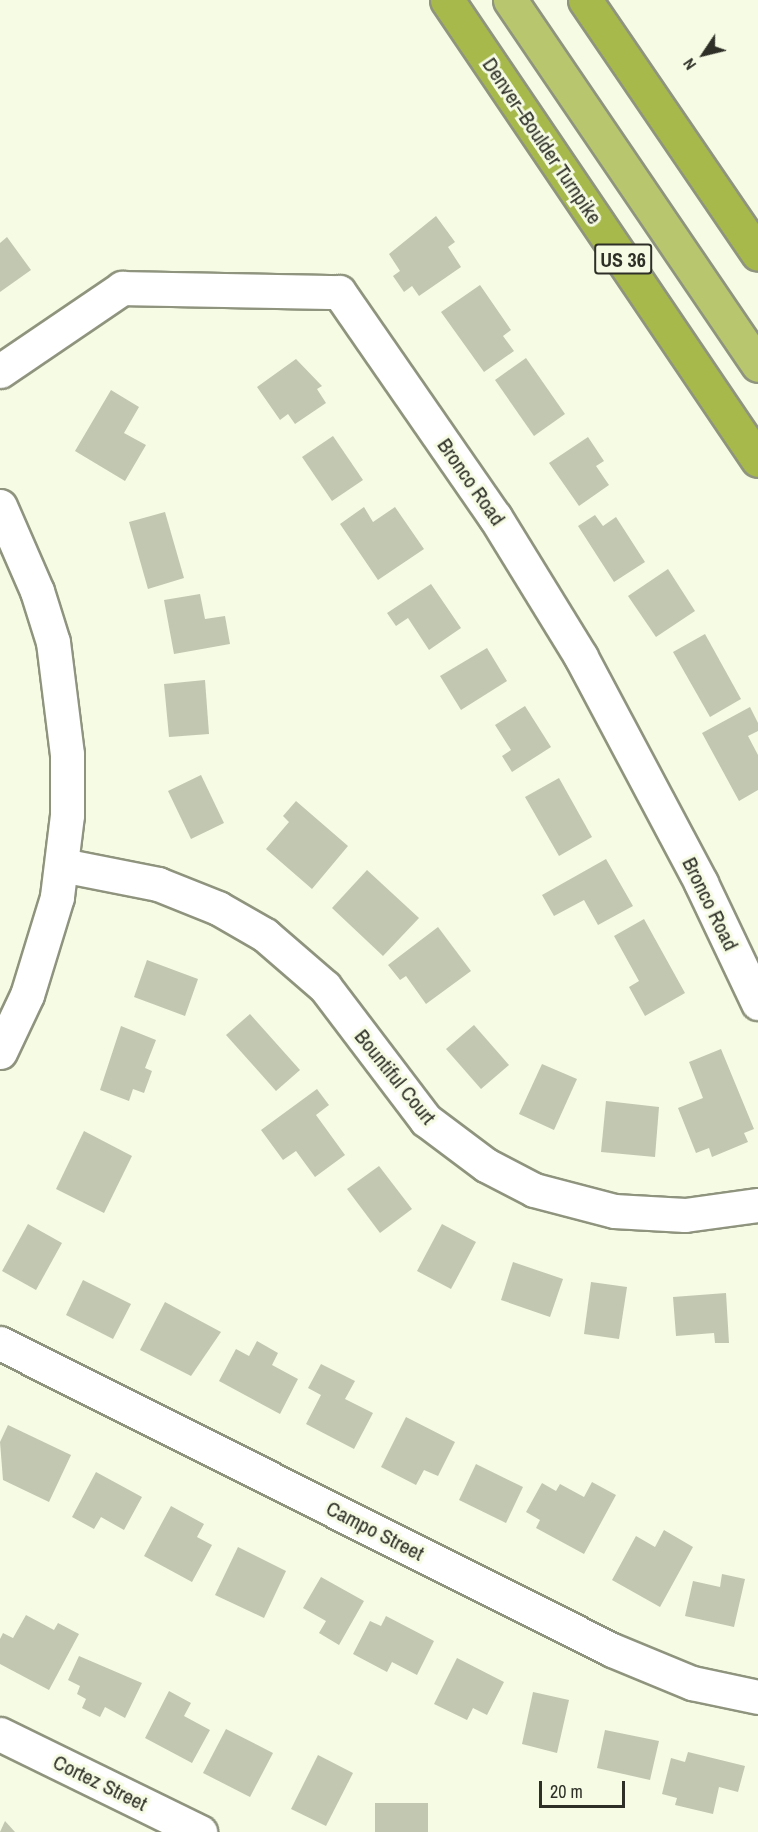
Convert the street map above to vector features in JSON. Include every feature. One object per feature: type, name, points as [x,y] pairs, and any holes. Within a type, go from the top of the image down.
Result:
[{"type":"highway","name":"Denver–Boulder Turnpike","points":[[447,0],[758,460]]},
{"type":"highway","points":[[510,0],[758,365]]},
{"type":"highway","points":[[585,0],[758,254]]},
{"type":"street","name":"Bronco Road","points":[[0,371],[122,288],[339,292],[495,517],[581,657],[701,883],[758,1003]]},
{"type":"street","points":[[0,506],[37,591],[63,698],[68,754],[62,865],[37,968],[0,1052]]},
{"type":"street","name":"Bountiful Court","points":[[62,865],[158,884],[218,908],[265,935],[325,987],[426,1120],[486,1165],[534,1190],[614,1211],[685,1215],[758,1205]]},
{"type":"street","name":"Campo Street","points":[[0,1343],[612,1650],[692,1683],[758,1697]]},
{"type":"street","name":"Cortez Street","points":[[0,1734],[201,1832]]},
{"type":"building","points":[[436,216],[455,242],[448,247],[461,267],[419,296],[412,286],[404,292],[393,276],[400,271],[389,254]]},
{"type":"building","points":[[7,237],[31,270],[0,292],[0,243]]},
{"type":"building","points":[[480,285],[511,330],[503,336],[514,351],[484,372],[441,312]]},
{"type":"building","points":[[526,358],[565,414],[534,436],[495,380]]},
{"type":"building","points":[[296,359],[322,386],[317,389],[326,403],[295,424],[288,414],[280,420],[257,387]]},
{"type":"building","points":[[111,390],[139,407],[124,433],[146,445],[125,481],[75,451]]},
{"type":"building","points":[[333,436],[363,480],[332,501],[302,457]]},
{"type":"building","points":[[588,437],[604,461],[596,466],[609,485],[579,506],[549,463]]},
{"type":"building","points":[[364,507],[373,522],[395,507],[424,549],[378,580],[340,524]]},
{"type":"building","points":[[165,512],[184,578],[148,589],[129,522]]},
{"type":"building","points":[[595,515],[603,526],[616,517],[645,562],[614,582],[578,526]]},
{"type":"building","points":[[668,569],[695,611],[656,637],[628,596]]},
{"type":"building","points":[[431,584],[461,628],[429,650],[408,618],[396,626],[387,613]]},
{"type":"building","points":[[200,594],[205,619],[225,616],[230,644],[174,654],[164,600]]},
{"type":"building","points":[[705,634],[741,699],[710,717],[673,652]]},
{"type":"building","points":[[487,648],[507,681],[461,710],[440,676]]},
{"type":"building","points":[[205,680],[209,734],[169,737],[164,684]]},
{"type":"building","points":[[525,706],[551,747],[512,772],[502,756],[511,750],[495,725]]},
{"type":"building","points":[[750,707],[758,723],[758,731],[748,736],[758,755],[758,790],[739,801],[702,733]]},
{"type":"building","points":[[201,775],[224,823],[191,839],[168,791]]},
{"type":"building","points":[[559,778],[592,837],[559,856],[525,797]]},
{"type":"building","points":[[296,801],[348,846],[312,889],[266,849],[289,822],[283,816]]},
{"type":"building","points":[[606,859],[633,906],[598,925],[584,900],[554,916],[542,895]]},
{"type":"building","points":[[367,870],[419,918],[383,956],[332,908]]},
{"type":"building","points":[[644,919],[685,993],[645,1016],[629,987],[639,981],[614,936]]},
{"type":"building","points":[[438,927],[471,971],[426,1004],[406,976],[400,980],[388,965]]},
{"type":"building","points":[[147,960],[198,979],[185,1016],[134,997]]},
{"type":"building","points":[[250,1014],[300,1070],[276,1091],[226,1035]]},
{"type":"building","points":[[474,1025],[509,1065],[481,1089],[446,1049]]},
{"type":"building","points":[[121,1026],[156,1040],[145,1068],[152,1071],[144,1093],[133,1089],[129,1101],[100,1090]]},
{"type":"building","points":[[721,1049],[754,1129],[744,1133],[748,1142],[712,1157],[709,1148],[696,1153],[678,1108],[703,1098],[689,1062]]},
{"type":"building","points":[[542,1064],[577,1079],[554,1130],[519,1114]]},
{"type":"building","points":[[317,1089],[329,1105],[316,1115],[345,1155],[315,1177],[296,1151],[283,1160],[261,1130]]},
{"type":"building","points":[[606,1101],[659,1107],[655,1157],[601,1152]]},
{"type":"building","points":[[84,1131],[132,1156],[104,1213],[56,1189]]},
{"type":"building","points":[[379,1166],[412,1209],[380,1233],[347,1189]]},
{"type":"building","points":[[28,1224],[62,1243],[36,1290],[2,1271]]},
{"type":"building","points":[[442,1224],[476,1242],[451,1289],[417,1271]]},
{"type":"building","points":[[513,1262],[563,1279],[550,1317],[501,1300]]},
{"type":"building","points":[[83,1280],[131,1304],[113,1339],[66,1315]]},
{"type":"building","points":[[591,1282],[627,1287],[619,1339],[584,1334]]},
{"type":"building","points":[[726,1293],[729,1343],[715,1343],[714,1333],[676,1336],[673,1297]]},
{"type":"building","points":[[165,1302],[221,1332],[191,1376],[140,1350]]},
{"type":"building","points":[[257,1341],[278,1353],[272,1365],[298,1379],[280,1414],[219,1381],[236,1349],[249,1356]]},
{"type":"building","points":[[321,1364],[355,1381],[345,1399],[373,1413],[354,1449],[306,1424],[321,1395],[308,1388]]},
{"type":"building","points":[[406,1417],[455,1442],[438,1476],[424,1470],[416,1485],[381,1467]]},
{"type":"building","points":[[8,1425],[71,1455],[49,1502],[3,1480],[0,1442]]},
{"type":"building","points":[[476,1464],[523,1487],[506,1523],[459,1500]]},
{"type":"building","points":[[96,1472],[142,1497],[124,1530],[101,1517],[94,1529],[72,1517]]},
{"type":"building","points":[[592,1482],[616,1495],[584,1554],[536,1528],[540,1520],[526,1512],[542,1483],[556,1491],[560,1484],[584,1497]]},
{"type":"building","points":[[171,1506],[204,1524],[197,1537],[212,1545],[192,1582],[144,1556]]},
{"type":"building","points":[[664,1530],[693,1547],[660,1607],[612,1580],[636,1536],[655,1547]]},
{"type":"building","points":[[238,1547],[286,1571],[264,1618],[215,1595]]},
{"type":"building","points":[[722,1574],[745,1579],[734,1627],[685,1616],[693,1581],[720,1587]]},
{"type":"building","points":[[321,1577],[364,1601],[339,1645],[319,1633],[326,1621],[303,1608]]},
{"type":"building","points":[[26,1615],[54,1630],[58,1623],[79,1634],[49,1690],[0,1664],[0,1639],[3,1633],[13,1638]]},
{"type":"building","points":[[386,1616],[434,1641],[417,1675],[392,1662],[387,1672],[353,1654],[370,1621],[381,1626]]},
{"type":"building","points":[[79,1656],[142,1683],[125,1718],[105,1707],[100,1717],[82,1708],[86,1699],[77,1694],[80,1686],[68,1680]]},
{"type":"building","points":[[457,1658],[504,1682],[487,1715],[473,1708],[467,1720],[434,1704]]},
{"type":"building","points":[[169,1691],[191,1703],[184,1716],[210,1730],[192,1763],[145,1738]]},
{"type":"building","points":[[533,1692],[569,1700],[557,1753],[522,1744]]},
{"type":"building","points":[[226,1729],[273,1753],[250,1797],[203,1773]]},
{"type":"building","points":[[605,1730],[659,1741],[650,1780],[597,1768]]},
{"type":"building","points":[[688,1752],[745,1766],[738,1792],[719,1787],[713,1814],[675,1805],[677,1798],[662,1794],[671,1758],[685,1762]]},
{"type":"building","points":[[318,1755],[353,1773],[326,1826],[291,1809]]},
{"type":"building","points":[[375,1803],[428,1803],[428,1832],[375,1832]]},
{"type":"building","points":[[5,1821],[15,1832],[0,1832]]}]
